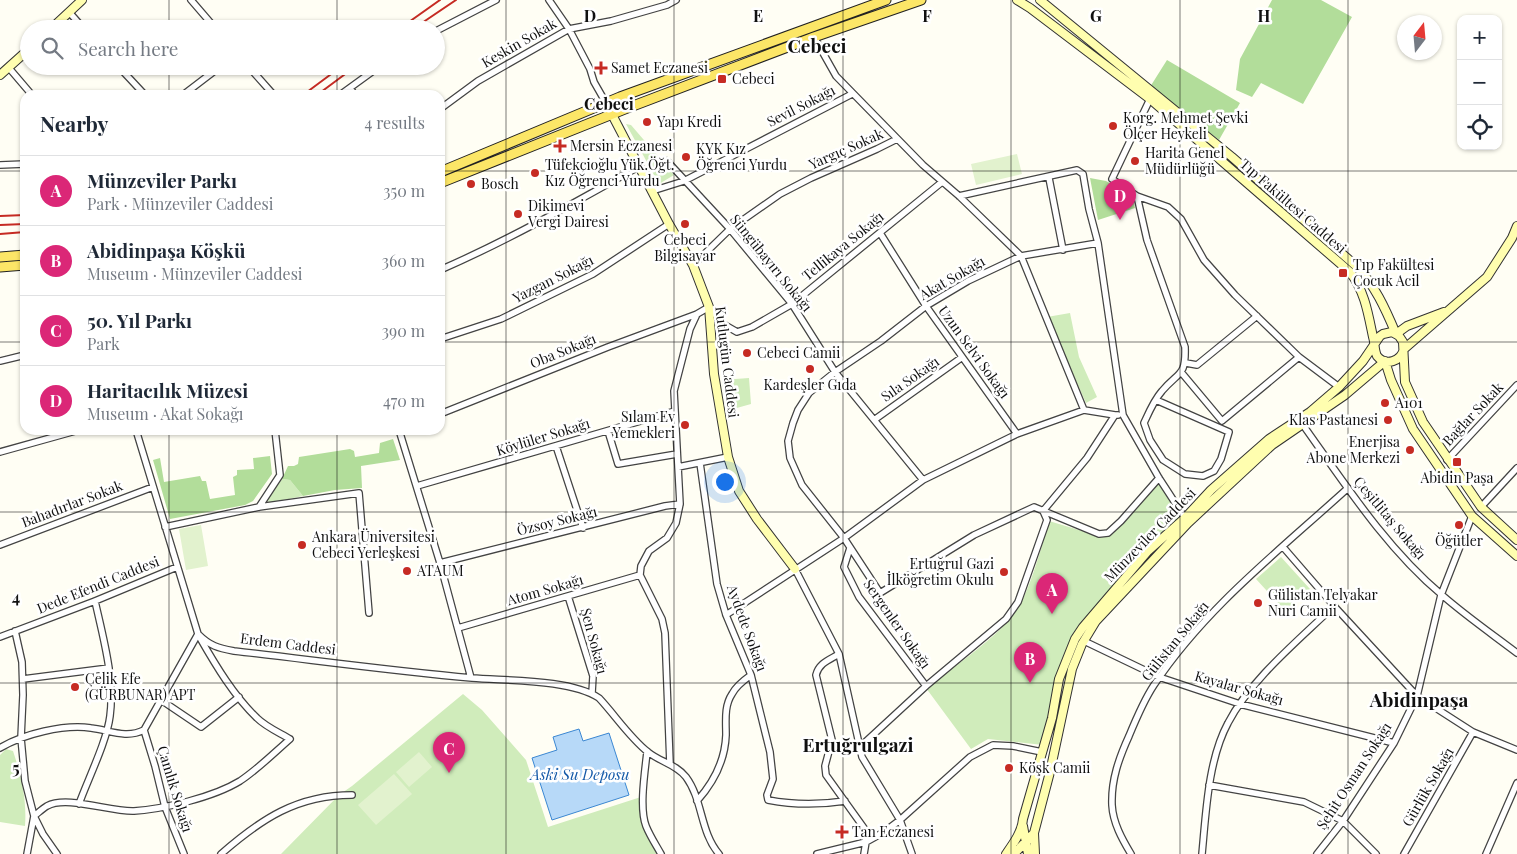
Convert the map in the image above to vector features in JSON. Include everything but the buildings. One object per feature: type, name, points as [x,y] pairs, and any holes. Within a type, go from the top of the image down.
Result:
[{"type":"main road","points":[[445,170],[606,103],[886,0]]},
{"type":"main road","points":[[445,181],[612,114],[814,37],[921,0]]},
{"type":"main road","name":"Tıp Fakültesi Caddesi","points":[[1017,0],[1150,99],[1350,272],[1359,284],[1375,344]]},
{"type":"main road","name":"Tıp Fakültesi Caddesi","points":[[1040,0],[1232,157],[1355,264],[1364,273],[1388,315],[1396,334]]},
{"type":"main road","points":[[61,20],[77,2]]},
{"type":"main road","points":[[0,75],[20,58]]},
{"type":"main road","name":"Kutlugün Caddesi","points":[[606,103],[669,224],[693,264],[709,307],[714,374],[728,457],[740,491],[757,519],[795,569]]},
{"type":"main road","points":[[1385,361],[1397,360],[1404,349],[1487,277],[1515,238],[1517,226]]},
{"type":"main road","points":[[0,257],[20,255]]},
{"type":"main road","points":[[0,267],[20,265]]},
{"type":"main road","points":[[1396,334],[1407,326],[1449,310]]},
{"type":"main road","points":[[1517,540],[1481,507],[1447,460],[1423,422],[1405,382],[1402,339],[1396,334],[1388,332],[1383,334],[1375,344],[1377,355],[1385,361],[1413,429],[1472,516],[1517,556]]},
{"type":"main road","name":"Münzeviler Caddesi","points":[[1006,854],[1014,844],[1023,826],[1052,718],[1058,679],[1075,639],[1083,626],[1137,563],[1211,490],[1269,438],[1310,412],[1339,387],[1363,361],[1375,344]]},
{"type":"main road","name":"Münzeviler Caddesi","points":[[1018,854],[1034,833],[1050,772],[1072,669],[1084,641],[1096,620],[1188,523],[1272,445],[1345,396],[1385,361]]},
{"type":"main road","points":[[1339,387],[1345,396]]},
{"type":"main road","points":[[1023,826],[1034,833],[1035,854]]},
{"type":"main road","points":[[1023,826],[1028,854]]},
{"type":"street","points":[[191,0],[208,20]]},
{"type":"street","points":[[445,26],[496,0]]},
{"type":"street","points":[[550,0],[569,29],[606,103]]},
{"type":"street","name":"Keskin Sokak","points":[[445,105],[478,81],[569,29],[611,22],[667,5],[676,0]]},
{"type":"street","points":[[69,12],[76,20]]},
{"type":"street","points":[[814,37],[836,76],[852,94],[1021,256],[1084,410]]},
{"type":"street","points":[[9,68],[28,90]]},
{"type":"street","points":[[126,75],[140,90]]},
{"type":"street","points":[[189,90],[209,75]]},
{"type":"street","points":[[256,75],[270,90]]},
{"type":"street","points":[[347,90],[368,75]]},
{"type":"street","name":"Sevil Sokağı","points":[[652,191],[684,181],[852,94]]},
{"type":"street","points":[[1150,99],[1112,179],[1137,196],[1168,207],[1181,219],[1204,260],[1235,295],[1300,357],[1339,387]]},
{"type":"street","name":"Yargıç Sokak","points":[[693,264],[730,230],[780,194],[897,139]]},
{"type":"street","name":"Süngübayırı Sokağı","points":[[667,160],[730,230],[792,304],[834,372],[923,480]]},
{"type":"street","points":[[0,165],[20,164]]},
{"type":"street","points":[[445,268],[515,234],[640,166]]},
{"type":"street","points":[[959,196],[1049,178],[1077,170],[1083,174],[1089,209],[1098,243],[1123,415],[1184,518]]},
{"type":"street","points":[[1049,178],[1063,250]]},
{"type":"street","name":"Tellikaya Sokağı","points":[[709,307],[723,324],[737,332],[752,327],[792,304],[846,258],[880,233],[942,182]]},
{"type":"street","points":[[1137,196],[1147,240],[1185,347],[1186,363],[1181,372],[1161,391],[1156,400],[1144,423],[1150,440],[1163,460],[1186,474],[1203,476],[1214,472],[1221,459],[1229,432],[1156,400]]},
{"type":"street","name":"Yazgan Sokağı","points":[[445,337],[502,319],[593,274],[669,224]]},
{"type":"street","name":"Uzun Selvi Sokağı","points":[[880,233],[961,358],[1017,434]]},
{"type":"street","name":"Akat Sokağı","points":[[1043,511],[1034,507],[974,534],[880,593],[844,538],[802,486],[790,458],[788,441],[798,410],[809,393],[834,372],[880,342],[926,306],[968,282],[1021,256],[1098,243]]},
{"type":"street","name":"Oba Sokağı","points":[[445,412],[608,347],[697,314],[709,307]]},
{"type":"street","points":[[670,764],[665,633],[662,619],[640,575],[641,566],[649,551],[667,538],[676,523],[680,504],[674,391],[690,329],[697,314]]},
{"type":"street","points":[[1186,363],[1198,365],[1257,316]]},
{"type":"street","points":[[0,361],[20,356]]},
{"type":"street","points":[[1181,372],[1222,420],[1300,357]]},
{"type":"street","name":"Sıla Sokağı","points":[[874,420],[961,358]]},
{"type":"street","name":"Bağlar Sokak","points":[[1447,460],[1517,385]]},
{"type":"street","points":[[726,616],[844,538],[923,480],[1017,434],[1084,410],[1123,415]]},
{"type":"street","name":"Köylüler Sokağı","points":[[417,486],[675,411]]},
{"type":"street","points":[[1043,511],[1087,458],[1115,415]]},
{"type":"street","name":"Çeşitlitaş Sokağı","points":[[1303,425],[1348,488],[1398,551],[1441,595],[1517,653]]},
{"type":"street","points":[[608,431],[618,464],[677,454]]},
{"type":"street","points":[[0,452],[61,435]]},
{"type":"street","points":[[27,854],[34,816],[47,806],[57,803],[79,804],[132,811],[165,807],[213,793],[239,781],[290,739],[258,720],[238,697],[198,634],[137,435]]},
{"type":"street","points":[[259,507],[280,475],[276,435]]},
{"type":"street","points":[[401,435],[440,563],[471,678]]},
{"type":"street","points":[[556,446],[583,528]]},
{"type":"street","points":[[678,467],[728,457]]},
{"type":"street","name":"Aydede Sokağı","points":[[700,463],[718,584],[726,616],[751,675],[770,752],[773,779],[767,795],[768,800],[789,804],[845,801]]},
{"type":"street","points":[[1481,507],[1517,468]]},
{"type":"street","points":[[1043,511],[1099,534],[1108,532],[1121,521],[1159,478]]},
{"type":"street","name":"Bahadırlar Sokak","points":[[0,545],[153,487]]},
{"type":"street","name":"Gülistan Sokağı","points":[[1131,854],[1116,825],[1112,805],[1114,777],[1119,759],[1134,723],[1153,686],[1182,648],[1225,599],[1348,488]]},
{"type":"street","points":[[165,527],[259,507],[359,493],[369,614]]},
{"type":"street","name":"Özsoy Sokağı","points":[[440,563],[665,506],[680,504]]},
{"type":"street","points":[[860,746],[926,686],[1006,619],[1018,602],[1047,520],[1043,511]]},
{"type":"street","name":"Şehit Osman Sokağı","points":[[1317,854],[1343,821],[1394,742],[1417,696],[1441,595],[1472,516]]},
{"type":"street","points":[[1284,547],[1334,606],[1417,696],[1474,732],[1517,750]]},
{"type":"street","name":"Sergenler Sokağı","points":[[850,548],[844,567],[859,597],[926,686]]},
{"type":"street","name":"Dede Efendi Caddesi","points":[[0,637],[177,567]]},
{"type":"street","points":[[795,569],[839,654],[862,757],[900,820],[912,854]]},
{"type":"street","name":"Atom Sokağı","points":[[458,628],[640,575]]},
{"type":"street","name":"Şen Sokağı","points":[[568,596],[593,676],[592,693]]},
{"type":"street","points":[[79,804],[107,731],[110,716],[111,702],[108,668],[95,601]]},
{"type":"street","points":[[1202,854],[1209,785],[1216,754],[1227,723],[1268,669],[1334,606]]},
{"type":"street","points":[[15,631],[24,679],[21,738],[25,781],[34,816],[43,834],[57,854]]},
{"type":"street","points":[[0,748],[21,738],[73,727],[91,728],[127,735],[137,734],[144,730],[198,634]]},
{"type":"street","name":"Erdem Caddesi","points":[[198,634],[216,648],[234,651],[471,678],[560,685],[592,693]]},
{"type":"street","name":"Kayalar Sokağı","points":[[1084,641],[1159,678],[1240,704],[1394,742]]},
{"type":"street","points":[[839,654],[821,664],[816,675],[832,740],[825,766],[826,775],[864,828],[866,842],[864,854]]},
{"type":"street","points":[[24,679],[108,668]]},
{"type":"street","points":[[698,801],[708,789],[721,764],[724,752],[728,701],[736,688],[751,675]]},
{"type":"street","points":[[592,693],[599,698],[647,752],[670,764],[685,776],[698,801],[709,839],[718,854]]},
{"type":"street","points":[[161,700],[201,727],[238,697]]},
{"type":"street","name":"Çamlık Sokağı","points":[[144,730],[165,807],[184,854]]},
{"type":"street","name":"Gürlük Sokağı","points":[[1404,854],[1474,732]]},
{"type":"street","points":[[817,854],[866,842],[900,820],[970,757],[993,745],[1013,746],[1042,752]]},
{"type":"street","points":[[647,752],[644,781],[644,815],[646,825],[661,854]]},
{"type":"street","points":[[1486,854],[1517,782]]},
{"type":"street","points":[[1209,785],[1304,802],[1343,821],[1376,854]]},
{"type":"street","points":[[221,854],[257,824],[285,809],[311,799],[333,795],[352,795]]},
{"type":"green space","points":[[1272,0],[1321,0],[1352,17],[1303,104],[1261,83],[1252,97],[1236,90],[1240,59]]},
{"type":"green space","points":[[1167,60],[1240,103],[1219,140],[1150,87]]},
{"type":"green space","points":[[626,124],[631,125],[674,175],[659,184]]},
{"type":"green space","points":[[1017,154],[1022,174],[976,185],[971,164]]},
{"type":"green space","points":[[1090,178],[1106,181],[1132,196],[1135,208],[1098,220]]},
{"type":"green space","points":[[1070,313],[1079,357],[1097,397],[1086,403],[1047,317]]},
{"type":"green space","points":[[749,378],[751,404],[726,411],[722,380]]},
{"type":"green space","points":[[393,439],[400,460],[361,466],[362,488],[335,490],[303,496],[290,480],[282,479],[288,466],[298,464],[299,457],[350,449],[354,451],[355,457],[379,453],[380,443]]},
{"type":"green space","points":[[270,456],[272,474],[253,501],[245,505],[170,519],[153,460],[160,458],[164,482],[200,476],[202,481],[206,481],[210,499],[235,495],[233,477],[237,475],[237,470],[254,469],[253,458]]},
{"type":"green space","points":[[282,479],[290,480],[303,496],[268,502],[269,497]]},
{"type":"green space","points":[[1159,483],[1180,518],[1073,639],[1043,745],[988,739],[971,749],[926,688],[992,637],[1014,613],[1022,601],[1030,582],[1049,521],[1099,536],[1111,533]]},
{"type":"green space","points":[[201,525],[208,566],[186,570],[179,529]]},
{"type":"green space","points":[[1281,557],[1310,589],[1286,612],[1256,579]]},
{"type":"green space","points":[[463,694],[482,710],[526,760],[548,827],[644,796],[644,815],[661,854],[281,854],[339,795]]},
{"type":"green space","points":[[6,749],[13,751],[21,778],[25,807],[25,826],[0,822],[0,755]]},
{"type":"green space","points":[[419,752],[432,767],[409,787],[396,772]]},
{"type":"green space","points":[[394,774],[412,794],[376,825],[358,805]]},
{"type":"water","name":"Aski Su Deposu","points":[[579,729],[583,741],[609,733],[629,795],[552,820],[532,758],[557,750],[553,737]]},
{"type":"railway","points":[[412,20],[440,0]]},
{"type":"railway","points":[[426,20],[456,0]]},
{"type":"railway","points":[[310,90],[330,75]]},
{"type":"railway","points":[[324,90],[344,75]]},
{"type":"railway","points":[[0,216],[20,215]]},
{"type":"railway","points":[[0,225],[20,224]]},
{"type":"railway","points":[[0,234],[20,232]]},
{"type":"place","name":"Samet Eczanesi","points":[[601,68]]},
{"type":"place","name":"Cebeci","points":[[722,79]]},
{"type":"place","name":"Yapı Kredi","points":[[647,122]]},
{"type":"place","name":"Korg. Mehmet Şevki Ölçer Heykeli","points":[[1113,126]]},
{"type":"place","name":"Mersin Eczanesi","points":[[560,146]]},
{"type":"place","name":"KYK Kız Öğrenci Yurdu","points":[[686,157]]},
{"type":"place","name":"Harita Genel Müdürlüğü","points":[[1135,161]]},
{"type":"place","name":"Tüfekçioğlu Yük.Öğt. Kız Öğrenci Yurdu","points":[[535,173]]},
{"type":"place","name":"Bosch","points":[[471,184]]},
{"type":"place","name":"Dikimevi Vergi Dairesi","points":[[518,214]]},
{"type":"place","name":"Haritacılık Müzesi","points":[[1120,220]]},
{"type":"place","name":"Cebeci Bilgisayar","points":[[685,224]]},
{"type":"place","name":"Tıp Fakültesi Çocuk Acil","points":[[1343,273]]},
{"type":"place","name":"Cebeci Camii","points":[[747,353]]},
{"type":"place","name":"Kardeşler Gıda","points":[[810,369]]},
{"type":"place","name":"A101","points":[[1385,403]]},
{"type":"place","name":"Klas Pastanesi","points":[[1388,420]]},
{"type":"place","name":"Sılam Ev Yemekleri","points":[[685,425]]},
{"type":"place","name":"Enerjisa Abone Merkezi","points":[[1410,450]]},
{"type":"place","name":"Abidin Paşa","points":[[1457,462]]},
{"type":"place","name":"Öğütler","points":[[1459,525]]},
{"type":"place","name":"Ankara Üniversitesi Cebeci Yerleşkesi","points":[[302,545]]},
{"type":"place","name":"ATAUM","points":[[407,571]]},
{"type":"place","name":"Ertuğrul Gazi İlköğretim Okulu","points":[[1004,572]]},
{"type":"place","name":"Gülistan Telyakar Nuri Camii","points":[[1258,603]]},
{"type":"place","name":"Münzeviler Parkı","points":[[1052,614]]},
{"type":"place","name":"Abidinpaşa Köşkü","points":[[1030,683]]},
{"type":"place","name":"Çelik Efe (GÜRBUNAR) APT","points":[[75,687]]},
{"type":"place","name":"Köşk Camii","points":[[1009,768]]},
{"type":"place","name":"50. Yıl Parkı","points":[[449,773]]},
{"type":"place","name":"Tan Eczanesi","points":[[842,832]]},
{"type":"district","name":"Cebeci","points":[[817,46]]},
{"type":"district","name":"Cebeci","points":[[609,104]]},
{"type":"district","name":"Abidinpaşa","points":[[1419,700]]},
{"type":"district","name":"Ertuğrulgazi","points":[[858,745]]}]
